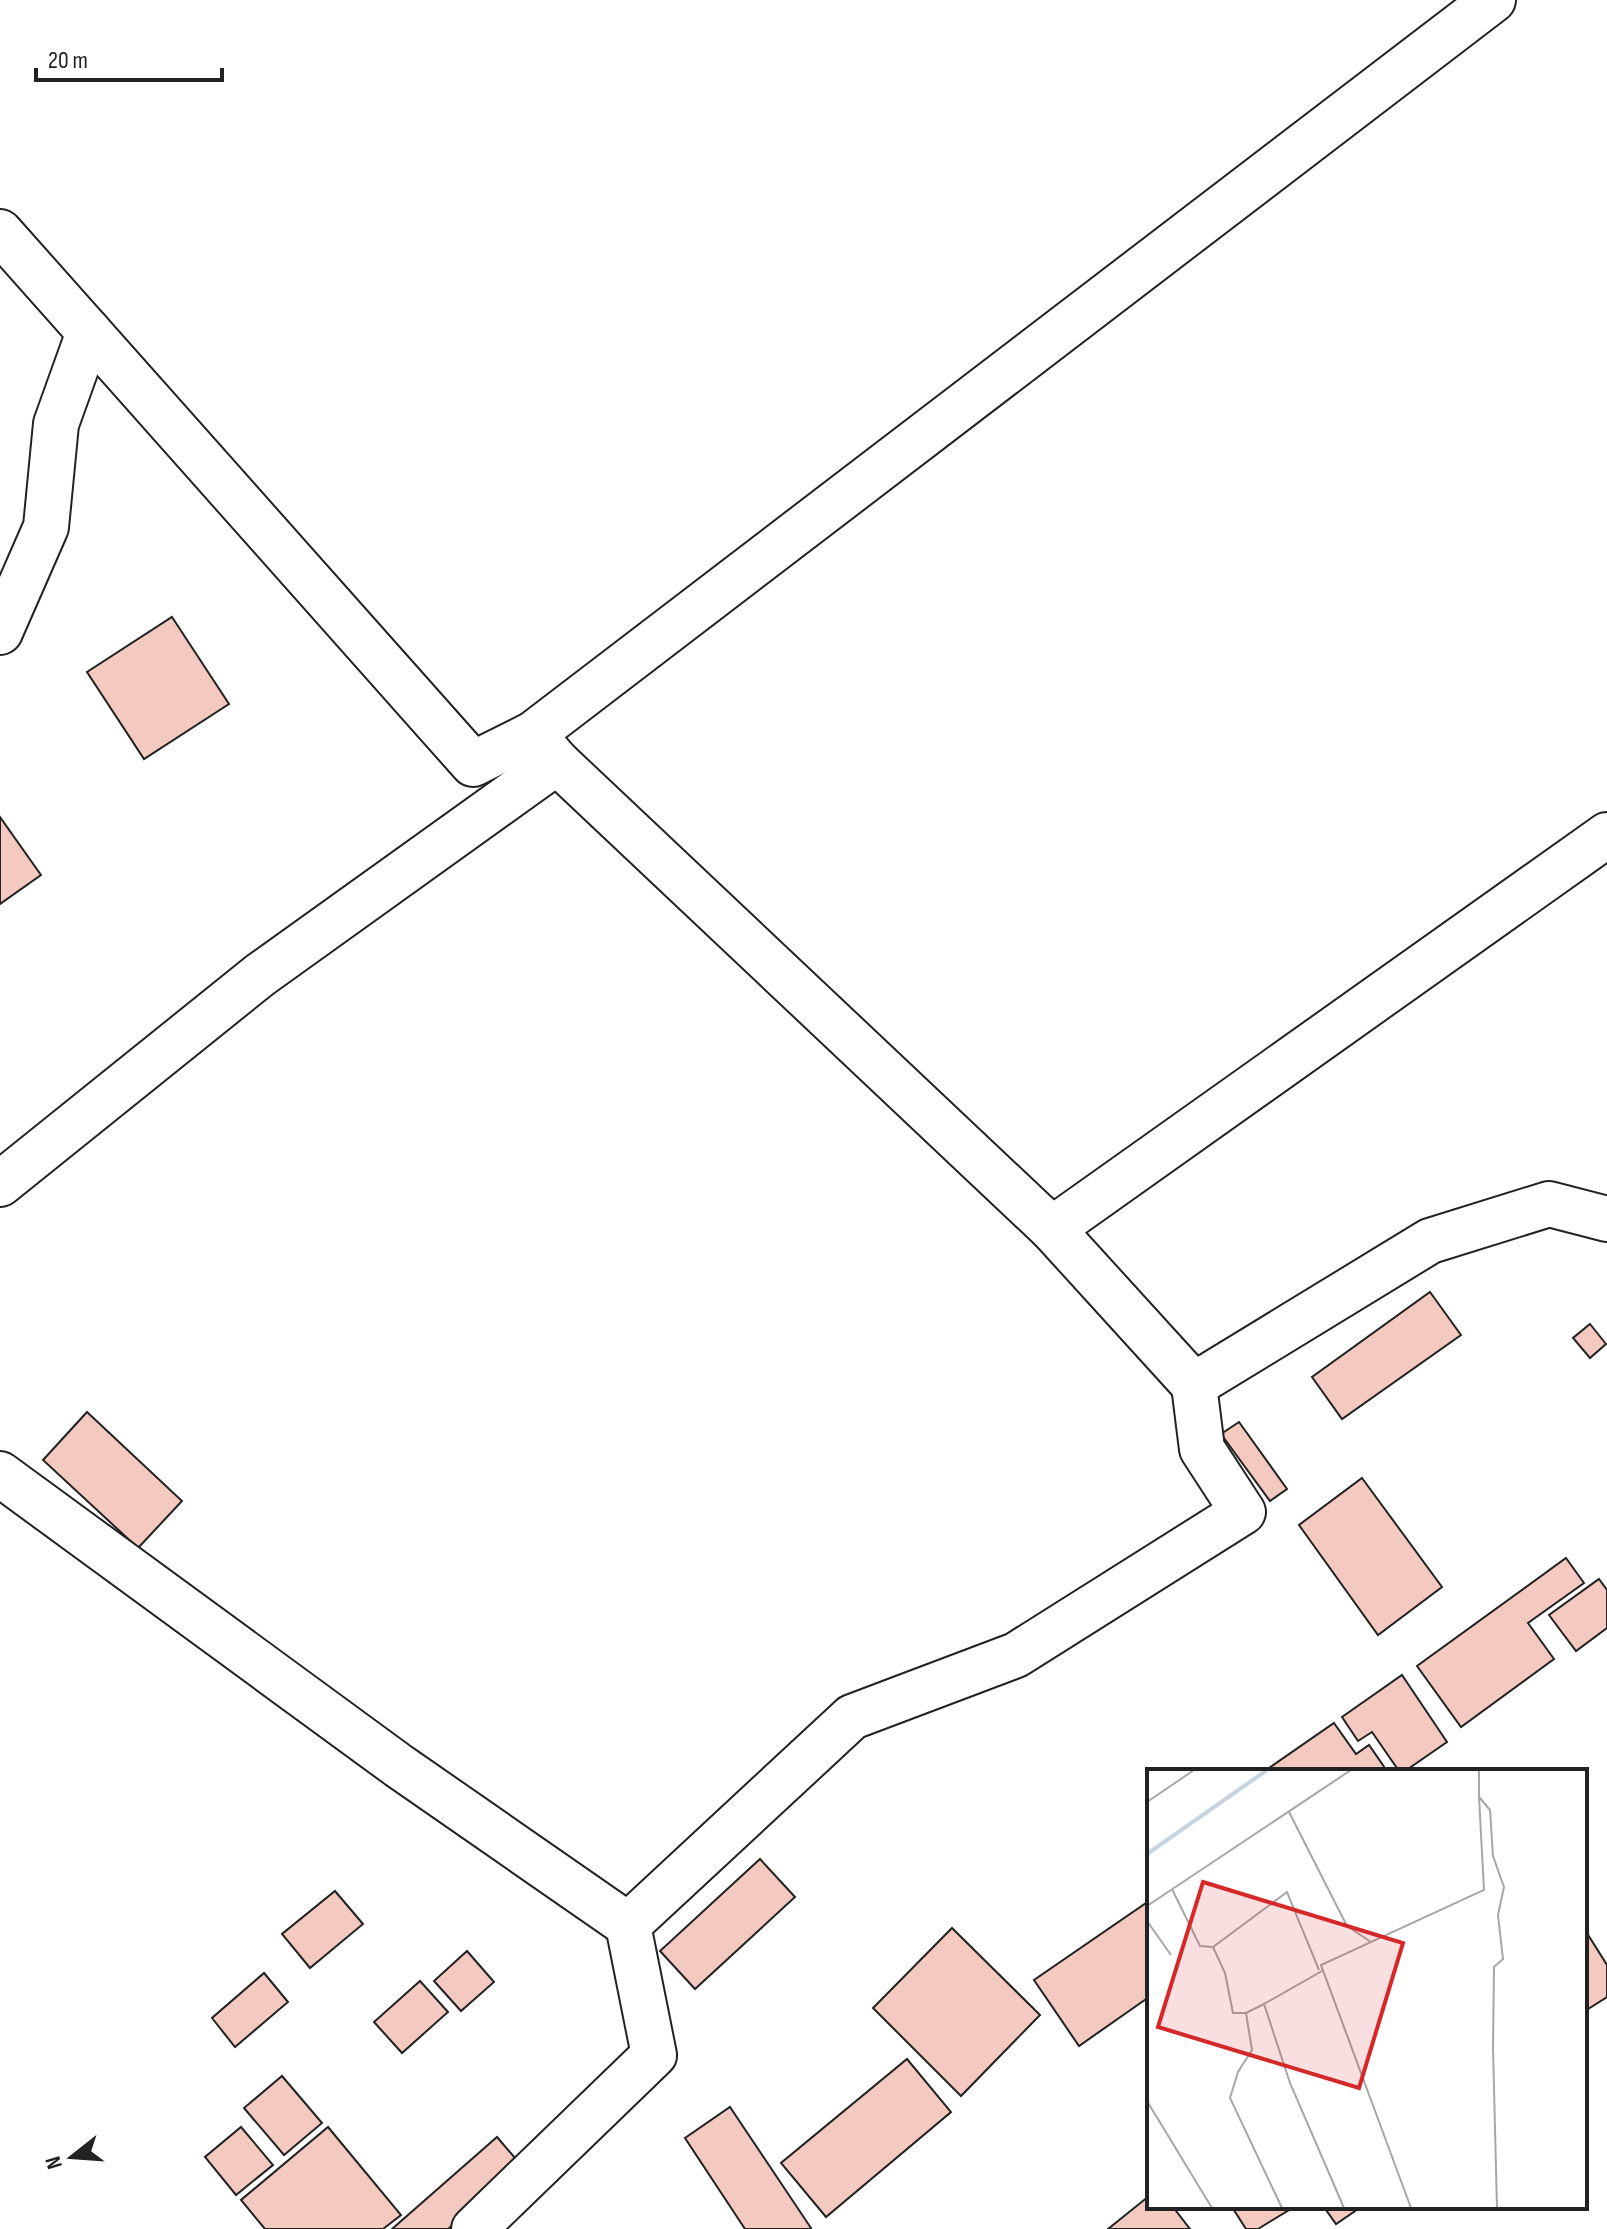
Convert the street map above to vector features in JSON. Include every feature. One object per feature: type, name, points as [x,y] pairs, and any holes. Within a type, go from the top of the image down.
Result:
[{"type":"street","points":[[0,1184],[545,748],[1493,0]]},
{"type":"street","points":[[0,232],[473,764],[545,748]]},
{"type":"street","points":[[0,632],[46,527],[56,424],[89,332]]},
{"type":"street","points":[[545,748],[1052,1229],[1194,1385],[1202,1449],[1243,1512],[1016,1655],[852,1717],[628,1925]]},
{"type":"street","points":[[1052,1229],[1607,835]]},
{"type":"street","points":[[1194,1385],[1430,1241],[1549,1204],[1607,1219]]},
{"type":"street","points":[[0,1474],[373,1748],[628,1925],[654,2055],[474,2229]]},
{"type":"building","points":[[172,617],[229,704],[144,759],[87,672]]},
{"type":"building","points":[[0,817],[41,875],[0,904]]},
{"type":"building","points":[[1430,1292],[1461,1335],[1342,1419],[1312,1377]]},
{"type":"building","points":[[1590,1324],[1606,1344],[1590,1358],[1573,1338]]},
{"type":"building","points":[[87,1412],[182,1501],[138,1548],[43,1460]]},
{"type":"building","points":[[1239,1422],[1287,1489],[1270,1501],[1221,1434]]},
{"type":"building","points":[[1362,1478],[1442,1587],[1378,1635],[1299,1525]]},
{"type":"building","points":[[1566,1558],[1584,1583],[1528,1623],[1554,1659],[1461,1727],[1417,1666]]},
{"type":"building","points":[[1599,1579],[1607,1590],[1607,1628],[1576,1651],[1549,1615]]},
{"type":"building","points":[[1402,1675],[1447,1742],[1408,1769],[1398,1769],[1372,1732],[1358,1741],[1342,1717]]},
{"type":"building","points":[[1334,1723],[1356,1754],[1369,1745],[1386,1769],[1270,1769]]},
{"type":"building","points":[[760,1859],[795,1897],[695,1989],[660,1951]]},
{"type":"building","points":[[335,1891],[363,1924],[310,1968],[282,1934]]},
{"type":"building","points":[[1147,1902],[1147,1998],[1079,2046],[1034,1980]]},
{"type":"building","points":[[952,1928],[1040,2015],[961,2096],[873,2008]]},
{"type":"building","points":[[1587,1933],[1607,1965],[1607,1997],[1587,2010]]},
{"type":"building","points":[[467,1951],[494,1982],[461,2011],[434,1981]]},
{"type":"building","points":[[264,1973],[288,2002],[235,2047],[212,2018]]},
{"type":"building","points":[[420,1981],[448,2012],[402,2053],[374,2022]]},
{"type":"building","points":[[907,2059],[951,2112],[826,2217],[781,2163]]},
{"type":"building","points":[[282,2076],[322,2123],[284,2155],[244,2108]]},
{"type":"building","points":[[730,2107],[811,2228],[745,2229],[685,2138]]},
{"type":"building","points":[[241,2127],[273,2165],[236,2195],[205,2157]]},
{"type":"building","points":[[328,2127],[401,2215],[383,2229],[265,2229],[241,2200]]},
{"type":"building","points":[[497,2137],[521,2165],[448,2229],[392,2229]]},
{"type":"building","points":[[1147,2198],[1147,2209],[1175,2209],[1190,2229],[1108,2229]]},
{"type":"building","points":[[1233,2209],[1291,2209],[1258,2229],[1246,2229]]},
{"type":"building","points":[[1325,2209],[1358,2209],[1336,2224]]}]
